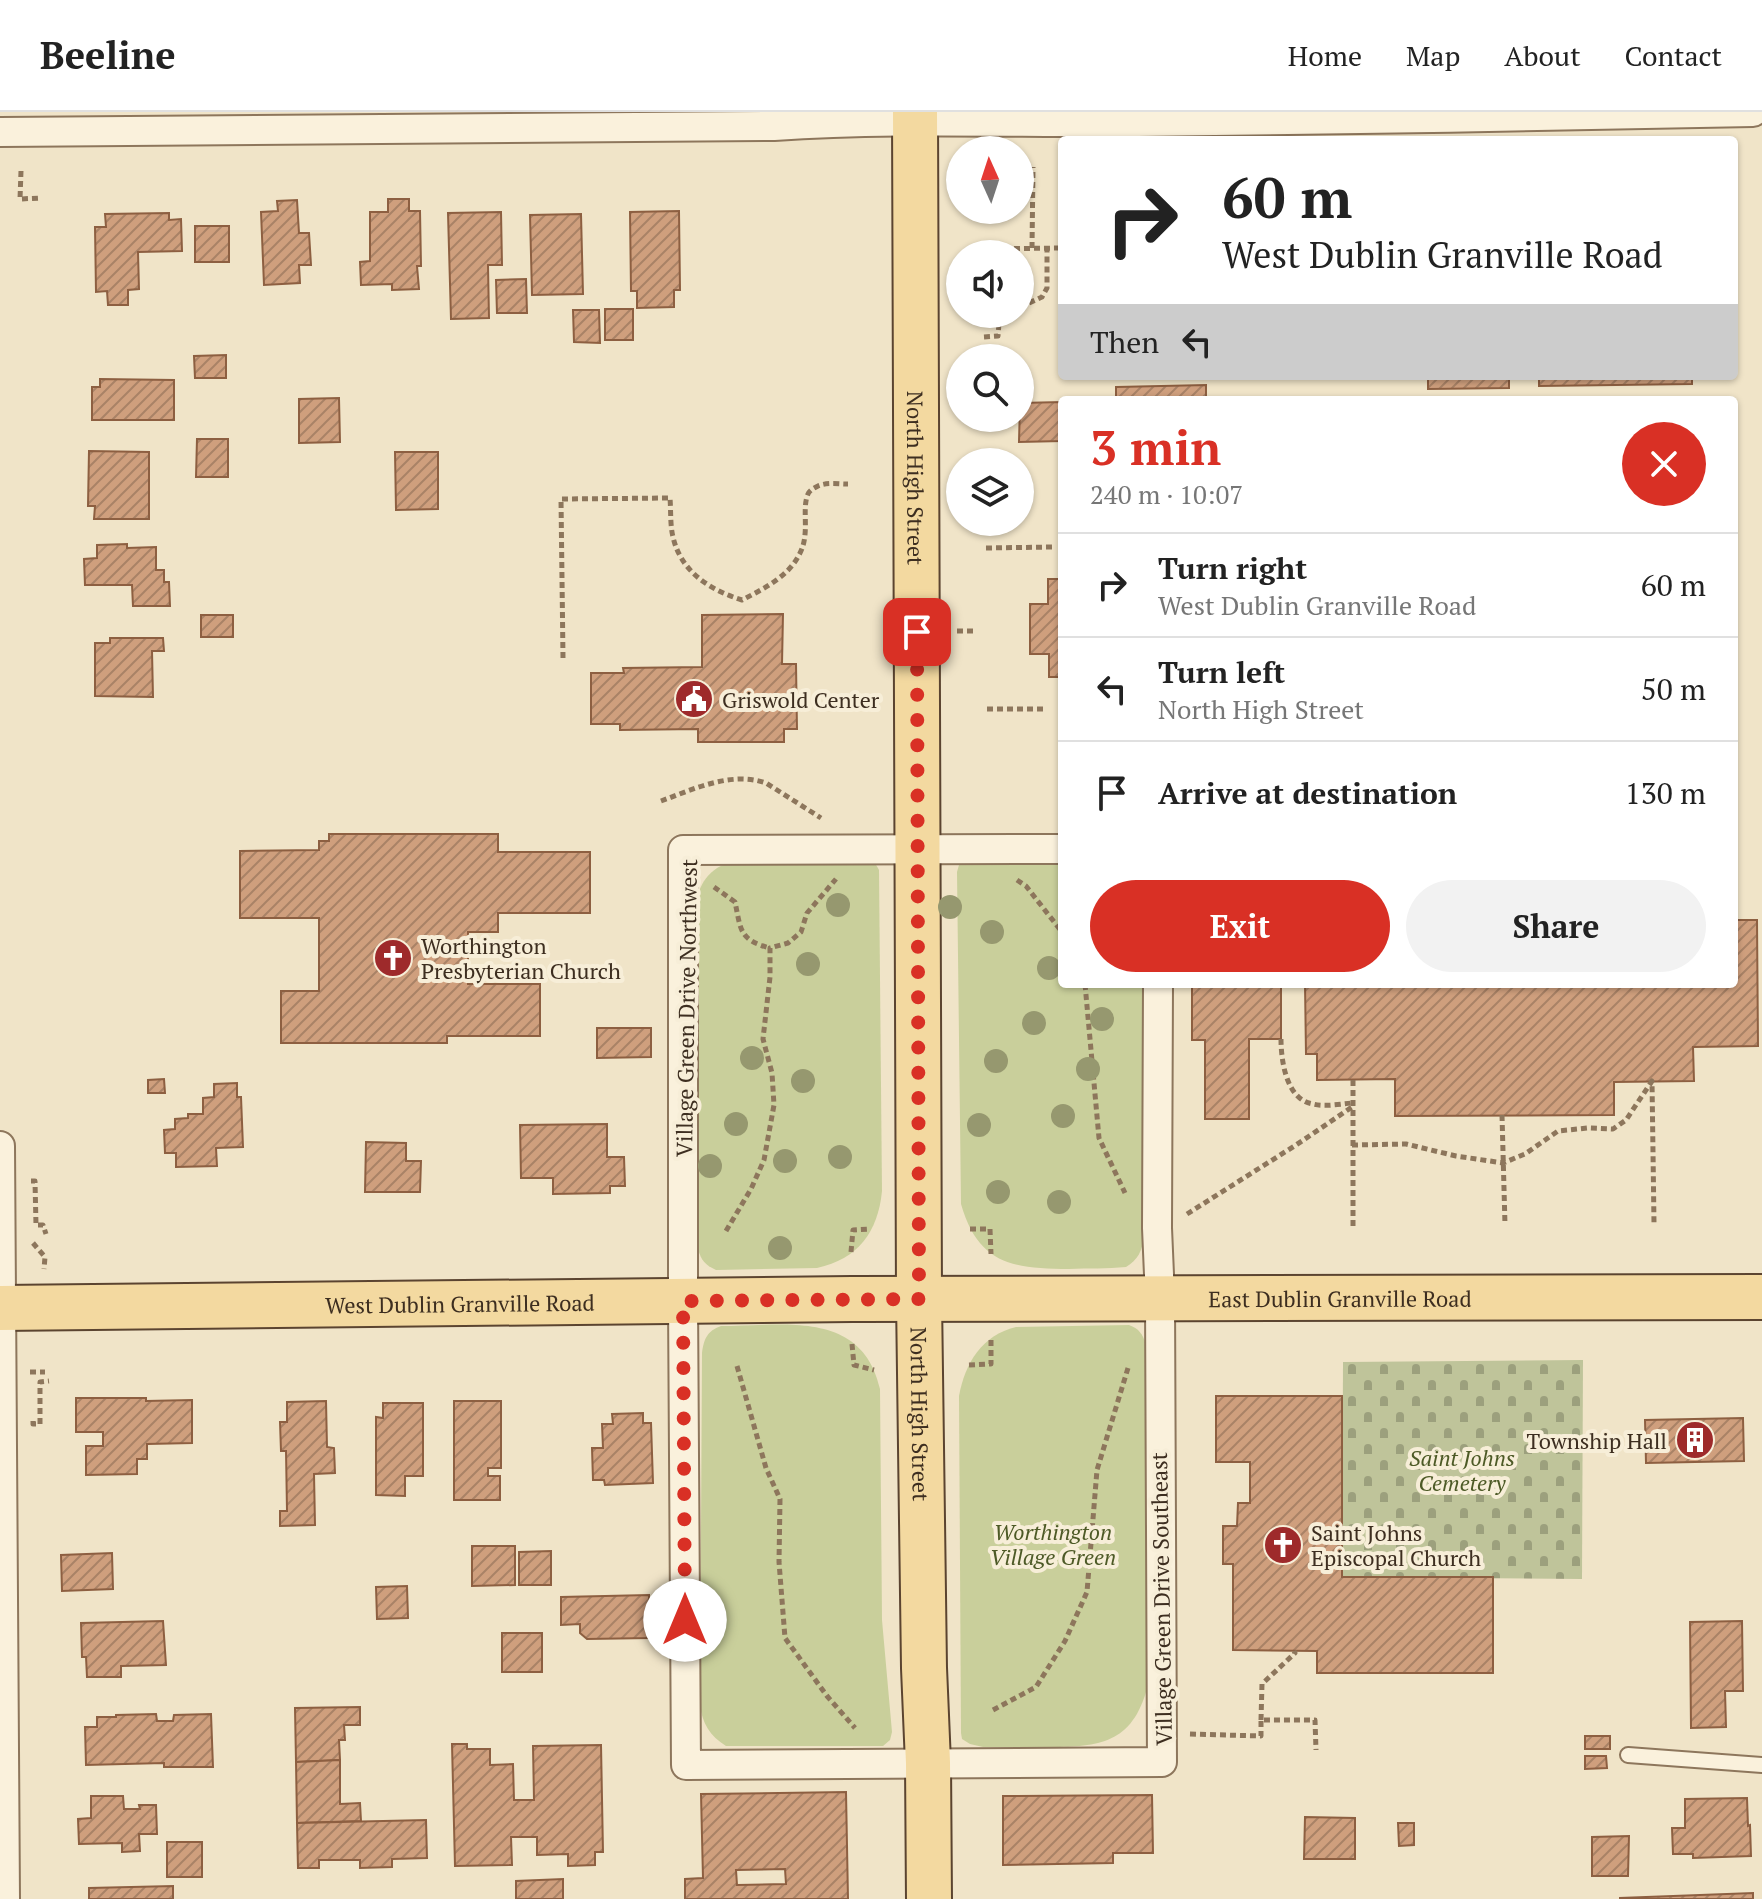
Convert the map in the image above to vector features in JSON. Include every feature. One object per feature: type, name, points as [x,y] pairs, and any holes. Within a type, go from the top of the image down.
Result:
[{"type":"main road","name":"North High Street","points":[[915,116],[919,1299],[929,1899]]},
{"type":"main road","name":"East Dublin Granville Road","points":[[919,1299],[1762,1297]]},
{"type":"main road","name":"West Dublin Granville Road","points":[[0,1308],[919,1299]]},
{"type":"street","points":[[0,132],[758,126],[915,116],[1057,123],[1753,112]]},
{"type":"street","name":"Village Green Drive Northwest","points":[[928,1763],[686,1765],[683,850],[1058,849]]},
{"type":"street","points":[[1158,988],[1157,1228],[1160,1298]]},
{"type":"street","points":[[0,1146],[5,1899]]},
{"type":"street","name":"Village Green Drive Southeast","points":[[928,1763],[1162,1762],[1160,1298]]},
{"type":"lane","points":[[1628,1755],[1762,1765]]},
{"type":"path","points":[[21,171],[20,199],[41,198]]},
{"type":"path","points":[[1034,248],[1058,248]]},
{"type":"path","points":[[1034,301],[1042,297],[1047,288],[1047,249]]},
{"type":"path","points":[[984,337],[998,336],[999,328]]},
{"type":"path","points":[[563,658],[561,499],[670,498],[672,534],[683,563],[698,579],[721,593],[742,600],[777,580],[798,558],[806,532],[808,495],[814,487],[848,484]]},
{"type":"path","points":[[986,548],[1054,547]]},
{"type":"path","points":[[957,631],[974,631]]},
{"type":"path","points":[[987,709],[1045,709]]},
{"type":"path","points":[[661,801],[722,780],[756,779],[825,821]]},
{"type":"path","points":[[683,850],[708,884],[735,902],[742,934],[753,943],[770,948],[788,943],[801,932],[807,913],[844,872]]},
{"type":"path","points":[[1014,878],[1026,886],[1058,927]]},
{"type":"path","points":[[726,1231],[764,1160],[774,1105],[772,1073],[763,1039],[770,948]]},
{"type":"path","points":[[1085,988],[1099,1138],[1129,1201]]},
{"type":"path","points":[[1281,1039],[1284,1066],[1299,1097],[1316,1105],[1352,1105]]},
{"type":"path","points":[[1353,1080],[1353,1226]]},
{"type":"path","points":[[1352,1145],[1406,1144],[1503,1163],[1525,1154],[1558,1131],[1613,1129],[1626,1120],[1652,1081],[1654,1223]]},
{"type":"path","points":[[1176,1221],[1296,1145],[1352,1105]]},
{"type":"path","points":[[1502,1115],[1505,1225]]},
{"type":"path","points":[[851,1252],[853,1230],[870,1229]]},
{"type":"path","points":[[970,1229],[990,1229],[991,1254]]},
{"type":"path","points":[[969,1365],[991,1364],[991,1340]]},
{"type":"path","points":[[852,1344],[854,1365],[874,1370]]},
{"type":"path","points":[[993,1710],[1036,1687],[1065,1641],[1087,1592],[1097,1470],[1129,1363]]},
{"type":"path","points":[[737,1366],[766,1468],[780,1499],[779,1562],[785,1638],[827,1696],[855,1728]]},
{"type":"path","points":[[32,1385],[33,1372],[45,1372]]},
{"type":"path","points":[[33,1411],[33,1424],[40,1424],[40,1382],[49,1381]]},
{"type":"path","points":[[1189,1734],[1261,1736],[1262,1684],[1294,1651]]},
{"type":"path","points":[[1261,1720],[1315,1720],[1316,1750]]},
{"type":"green space","points":[[1058,858],[1058,988],[1142,988],[1144,1237],[1139,1255],[1126,1267],[1049,1269],[1015,1264],[988,1251],[968,1224],[961,1204],[957,872],[963,861]]},
{"type":"green space","points":[[735,860],[875,863],[879,870],[880,1206],[870,1231],[855,1250],[844,1258],[817,1268],[716,1270],[704,1262],[698,1249],[694,911],[706,878],[717,868]]},
{"type":"green space","points":[[794,1325],[817,1328],[838,1334],[856,1345],[871,1363],[880,1389],[882,1620],[892,1732],[890,1740],[883,1746],[726,1746],[715,1738],[703,1718],[700,1705],[702,1353],[707,1336],[721,1326]]},
{"type":"green space","name":"Worthington Village Green","points":[[1129,1325],[1140,1332],[1146,1344],[1146,1692],[1130,1723],[1120,1733],[1095,1744],[983,1747],[970,1744],[962,1739],[961,1733],[959,1396],[966,1372],[985,1344],[1016,1327]]},
{"type":"green space","name":"Saint Johns Cemetery","points":[[1583,1360],[1582,1579],[1342,1577],[1343,1362]]},
{"type":"building","points":[[388,199],[409,199],[409,211],[420,211],[419,289],[392,290],[392,284],[361,285],[360,262],[370,261],[370,212],[388,212]]},
{"type":"building","points":[[297,200],[299,233],[309,233],[311,265],[299,265],[300,283],[264,285],[261,212],[278,211],[277,201]]},
{"type":"building","points":[[679,211],[680,290],[674,290],[674,307],[637,308],[637,291],[631,291],[630,212]]},
{"type":"building","points":[[501,212],[502,265],[488,265],[489,318],[451,319],[448,213]]},
{"type":"building","points":[[169,213],[169,220],[181,219],[182,251],[138,252],[139,289],[128,290],[128,305],[108,305],[107,291],[96,292],[95,227],[106,227],[105,214]]},
{"type":"building","points":[[581,214],[583,294],[532,295],[530,215]]},
{"type":"building","points":[[195,226],[229,226],[229,262],[195,262]]},
{"type":"building","points":[[526,279],[527,313],[497,313],[496,280]]},
{"type":"building","points":[[605,309],[633,309],[633,340],[605,340]]},
{"type":"building","points":[[573,310],[599,310],[600,343],[574,342]]},
{"type":"building","points":[[226,355],[226,378],[195,378],[194,356]]},
{"type":"building","points":[[100,379],[174,380],[174,420],[92,420],[92,387],[100,387]]},
{"type":"building","points":[[1428,380],[1509,380],[1509,388],[1428,389]]},
{"type":"building","points":[[1539,380],[1692,380],[1692,384],[1539,386]]},
{"type":"building","points":[[1206,385],[1206,396],[1116,396],[1116,387]]},
{"type":"building","points":[[339,398],[340,442],[299,443],[299,399]]},
{"type":"building","points":[[1058,402],[1058,441],[1019,442],[1019,432],[1034,432],[1034,403]]},
{"type":"building","points":[[197,439],[228,439],[228,477],[196,477]]},
{"type":"building","points":[[89,451],[149,452],[149,519],[94,519],[95,506],[88,506]]},
{"type":"building","points":[[395,452],[438,452],[438,509],[396,510]]},
{"type":"building","points":[[127,544],[127,548],[156,547],[156,570],[164,570],[164,582],[169,582],[170,606],[133,606],[132,585],[85,585],[84,559],[97,558],[97,545]]},
{"type":"building","points":[[1048,579],[1058,579],[1058,677],[1049,677],[1049,654],[1030,654],[1030,604],[1048,604]]},
{"type":"building","name":"Griswold Center","points":[[783,614],[782,664],[796,664],[797,729],[784,729],[784,742],[698,742],[698,729],[620,730],[620,724],[591,724],[591,673],[624,673],[623,668],[702,667],[702,615]]},
{"type":"building","points":[[201,615],[233,615],[233,637],[201,637]]},
{"type":"building","points":[[110,638],[163,638],[164,651],[152,651],[153,697],[95,696],[95,643],[110,643]]},
{"type":"building","name":"Worthington Presbyterian Church","points":[[329,834],[498,834],[498,852],[590,852],[590,913],[498,913],[498,932],[468,932],[468,984],[540,984],[540,1036],[447,1036],[447,1043],[281,1043],[281,991],[319,991],[319,918],[240,918],[240,851],[319,850],[319,841],[329,841]]},
{"type":"building","points":[[1738,920],[1757,920],[1758,1046],[1693,1047],[1694,1081],[1614,1082],[1614,1115],[1395,1116],[1395,1079],[1317,1080],[1317,1054],[1306,1054],[1305,988],[1738,988]]},
{"type":"building","points":[[1192,988],[1281,988],[1281,1039],[1249,1039],[1249,1119],[1205,1119],[1205,1040],[1192,1040]]},
{"type":"building","points":[[597,1028],[651,1028],[651,1057],[597,1058]]},
{"type":"building","points":[[164,1079],[165,1093],[148,1093],[148,1080]]},
{"type":"building","points":[[237,1083],[237,1097],[241,1097],[243,1147],[216,1148],[217,1166],[176,1167],[176,1153],[165,1153],[164,1130],[175,1129],[175,1119],[188,1118],[188,1114],[203,1114],[203,1098],[214,1097],[214,1084]]},
{"type":"building","points":[[607,1124],[607,1157],[624,1157],[625,1186],[610,1186],[610,1193],[553,1194],[553,1178],[521,1178],[520,1125]]},
{"type":"building","points":[[366,1142],[406,1143],[406,1161],[421,1161],[420,1192],[365,1192]]},
{"type":"building","name":"Saint Johns Episcopal Church","points":[[1216,1396],[1342,1396],[1342,1577],[1493,1577],[1493,1673],[1317,1673],[1317,1651],[1233,1650],[1233,1564],[1223,1564],[1223,1526],[1237,1526],[1238,1503],[1250,1503],[1250,1462],[1216,1462]]},
{"type":"building","points":[[76,1398],[192,1400],[192,1443],[147,1444],[147,1459],[137,1459],[137,1474],[86,1475],[86,1446],[103,1446],[103,1432],[76,1432]]},
{"type":"building","points":[[326,1401],[327,1447],[334,1448],[335,1473],[314,1474],[315,1525],[280,1526],[280,1511],[287,1511],[286,1451],[281,1451],[280,1422],[287,1422],[287,1402]]},
{"type":"building","points":[[454,1401],[501,1401],[501,1468],[488,1468],[488,1476],[500,1476],[500,1500],[454,1500]]},
{"type":"building","points":[[383,1403],[423,1403],[423,1476],[405,1476],[405,1496],[376,1495],[376,1417],[383,1418]]},
{"type":"building","points":[[643,1413],[643,1423],[651,1423],[653,1483],[605,1485],[604,1480],[593,1480],[592,1448],[603,1448],[602,1424],[613,1424],[612,1414]]},
{"type":"building","name":"Township Hall","points":[[1743,1418],[1744,1461],[1646,1463],[1645,1420]]},
{"type":"building","points":[[472,1546],[515,1546],[515,1585],[472,1586]]},
{"type":"building","points":[[551,1551],[551,1585],[519,1585],[519,1552]]},
{"type":"building","points":[[112,1553],[113,1589],[62,1591],[61,1555]]},
{"type":"building","points":[[407,1586],[408,1618],[377,1619],[376,1587]]},
{"type":"building","points":[[649,1595],[650,1638],[587,1639],[580,1633],[580,1624],[561,1625],[561,1597]]},
{"type":"building","points":[[163,1621],[166,1665],[121,1666],[121,1677],[87,1677],[86,1657],[82,1657],[81,1623]]},
{"type":"building","points":[[1742,1621],[1743,1691],[1725,1691],[1726,1727],[1691,1728],[1690,1622]]},
{"type":"building","points":[[502,1633],[542,1633],[542,1672],[502,1672]]},
{"type":"building","points":[[360,1707],[360,1725],[344,1725],[345,1740],[339,1740],[340,1760],[296,1762],[295,1708]]},
{"type":"building","points":[[156,1714],[157,1721],[173,1721],[174,1715],[211,1714],[213,1767],[164,1767],[164,1763],[86,1765],[85,1727],[97,1727],[97,1717]]},
{"type":"building","points":[[1585,1736],[1610,1736],[1610,1749],[1585,1749]]},
{"type":"building","points":[[452,1744],[467,1744],[467,1749],[490,1749],[490,1765],[513,1764],[514,1800],[534,1800],[533,1746],[601,1745],[603,1852],[595,1852],[595,1865],[568,1866],[568,1854],[537,1855],[537,1837],[511,1837],[512,1865],[455,1866]]},
{"type":"building","points":[[1585,1756],[1606,1756],[1607,1768],[1585,1769]]},
{"type":"building","points":[[340,1760],[340,1804],[360,1803],[361,1821],[297,1823],[296,1762]]},
{"type":"building","points":[[846,1792],[848,1899],[685,1899],[685,1879],[703,1878],[701,1794]],"holes":[[[785,1869],[786,1884],[737,1885],[736,1870]]]},
{"type":"building","points":[[1152,1795],[1153,1853],[1113,1853],[1113,1863],[1003,1865],[1003,1796]]},
{"type":"building","points":[[91,1796],[123,1796],[124,1809],[156,1805],[157,1834],[139,1834],[140,1851],[122,1852],[122,1843],[79,1844],[78,1819],[91,1818]]},
{"type":"building","points":[[1747,1798],[1751,1856],[1693,1858],[1693,1854],[1673,1854],[1672,1828],[1685,1828],[1685,1799]]},
{"type":"building","points":[[1305,1817],[1355,1818],[1355,1859],[1304,1859]]},
{"type":"building","points":[[426,1820],[427,1858],[392,1859],[392,1867],[360,1868],[360,1860],[319,1860],[319,1868],[298,1868],[297,1823]]},
{"type":"building","points":[[1398,1823],[1414,1823],[1414,1845],[1399,1846]]},
{"type":"building","points":[[1629,1836],[1628,1876],[1592,1876],[1592,1837]]},
{"type":"building","points":[[167,1842],[202,1842],[202,1877],[167,1877]]},
{"type":"building","points":[[563,1879],[563,1899],[516,1899],[516,1881]]},
{"type":"building","points":[[173,1886],[173,1899],[89,1899],[89,1888]]},
{"type":"building","points":[[1753,1893],[1753,1899],[1620,1899],[1620,1898]]},
{"type":"place","name":"Griswold Center","points":[[694,699]]},
{"type":"place","name":"Worthington Presbyterian Church","points":[[393,958]]},
{"type":"place","name":"Township Hall","points":[[1695,1440]]},
{"type":"place","name":"Saint Johns Episcopal Church","points":[[1283,1545]]},
{"type":"route","points":[[685,1620],[683,1301],[919,1299],[917,632]]}]
